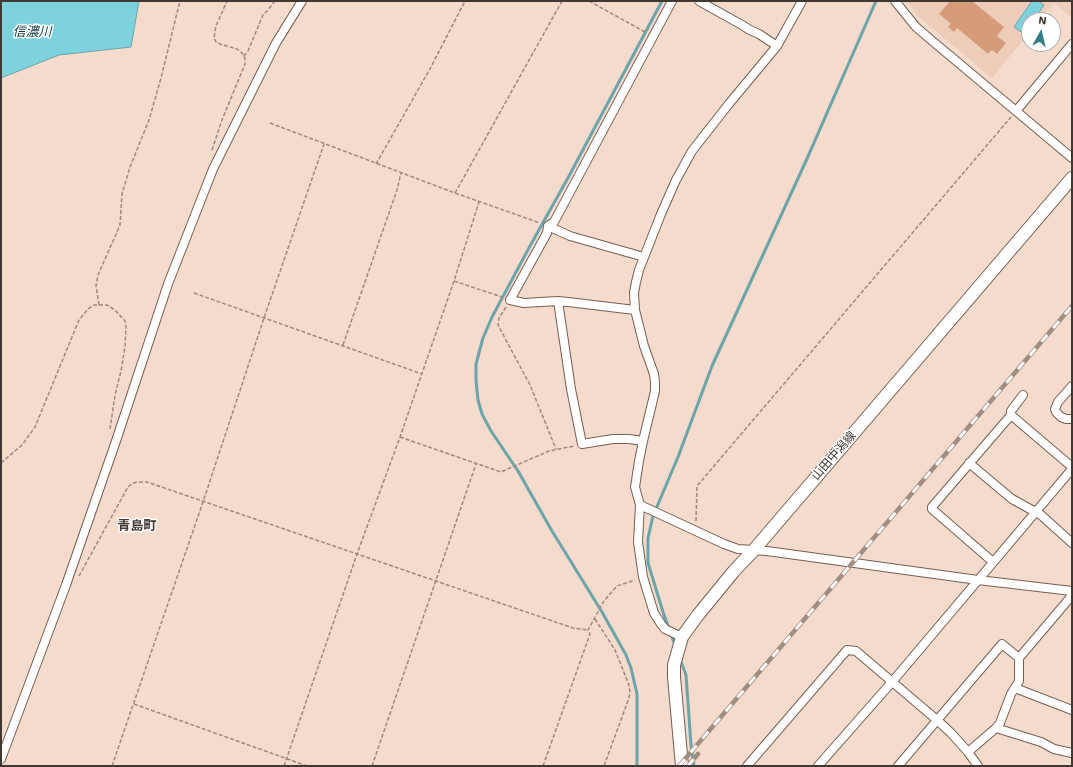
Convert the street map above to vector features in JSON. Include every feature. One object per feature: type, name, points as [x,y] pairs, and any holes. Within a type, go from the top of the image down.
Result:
[{"type":"main road","name":"山田中潟線","points":[[682,766],[674,665],[682,637],[725,582],[1072,178]]},
{"type":"street","points":[[1,759],[66,585],[168,284],[213,169],[276,43],[302,1]]},
{"type":"street","points":[[635,310],[558,301],[524,303],[510,300],[547,233],[548,226],[554,222],[672,1]]},
{"type":"street","points":[[699,1],[759,34],[777,46]]},
{"type":"street","points":[[682,637],[665,629],[654,613],[643,577],[638,542],[640,505],[635,487],[642,441],[655,391],[655,382],[635,310],[634,292],[644,257],[661,214],[676,180],[692,151],[777,46],[802,1]]},
{"type":"street","points":[[895,1],[916,26],[930,39],[1072,158]]},
{"type":"street","points":[[1016,111],[1072,44]]},
{"type":"street","points":[[548,226],[570,236],[644,257]]},
{"type":"street","points":[[558,301],[571,389],[582,444],[613,439],[642,441]]},
{"type":"street","points":[[1072,386],[1058,402],[1055,409],[1061,417],[1072,420]]},
{"type":"street","points":[[993,562],[932,509],[932,507],[1011,415],[1011,411],[1023,395]]},
{"type":"street","points":[[818,766],[892,682],[1072,468],[1011,415]]},
{"type":"street","points":[[969,463],[1012,499],[1041,516],[1072,543]]},
{"type":"street","points":[[640,505],[738,549],[783,553],[978,580],[1072,591]]},
{"type":"street","points":[[968,752],[1000,723],[1011,694],[1019,681],[1019,658],[1072,594]]},
{"type":"street","points":[[898,766],[1002,644],[1019,658]]},
{"type":"street","points":[[748,766],[847,650],[856,651],[951,732],[978,766]]},
{"type":"street","points":[[1015,688],[1072,710]]},
{"type":"street","points":[[996,728],[1072,753]]},
{"type":"path","points":[[99,305],[96,286],[98,275],[120,224],[122,194],[130,167],[149,120],[180,1]]},
{"type":"path","points":[[212,150],[222,120],[245,64],[245,58],[242,53],[237,49],[216,42],[214,38],[216,26],[227,1]]},
{"type":"path","points":[[244,56],[248,51],[263,15],[275,1]]},
{"type":"path","points":[[376,164],[431,67],[465,1]]},
{"type":"path","points":[[455,193],[562,1]]},
{"type":"path","points":[[589,1],[653,36]]},
{"type":"path","points":[[695,531],[697,486],[1016,111]]},
{"type":"path","points":[[270,123],[376,164],[537,222]]},
{"type":"path","points":[[112,766],[324,144]]},
{"type":"path","points":[[342,345],[401,173]]},
{"type":"path","points":[[284,766],[357,554],[422,374],[479,202]]},
{"type":"path","points":[[454,281],[510,300],[499,318],[498,325],[530,385],[556,449]]},
{"type":"path","points":[[194,293],[422,374]]},
{"type":"path","points":[[1,463],[22,445],[35,427],[79,320],[88,309],[94,305],[106,305],[115,310],[125,320],[125,347],[115,396],[110,431],[116,441]]},
{"type":"path","points":[[400,437],[501,472],[549,451],[582,444]]},
{"type":"path","points":[[372,766],[476,464]]},
{"type":"path","points":[[66,585],[78,578],[128,487],[133,483],[138,482],[152,483],[203,502],[573,628],[588,630]]},
{"type":"path","points":[[543,766],[590,634],[588,630],[604,601],[617,586],[643,577]]},
{"type":"path","points":[[595,619],[615,650],[629,685],[630,692],[604,766]]},
{"type":"path","points":[[133,704],[307,766]]},
{"type":"shaded area","points":[[906,1],[1072,1],[1072,18],[1054,3],[1047,12],[1021,12],[1021,43],[992,78],[920,18]]},
{"type":"water","name":"信濃川","points":[[1,1],[139,1],[131,47],[59,55],[1,78]]},
{"type":"water","points":[[1032,1],[1038,1],[1044,5],[1039,12],[1024,12]]},
{"type":"water","points":[[1021,17],[1021,32],[1014,27]]},
{"type":"building","points":[[950,1],[972,1],[1004,27],[997,36],[1006,43],[997,54],[992,50],[988,54],[957,28],[954,32],[948,27],[951,24],[939,14]]},
{"type":"waterway","points":[[637,766],[637,694],[631,668],[626,655],[518,471],[491,431],[482,414],[478,400],[476,364],[483,338],[492,317],[662,1]]},
{"type":"waterway","points":[[675,645],[648,563],[648,538],[653,516],[678,457],[712,366],[806,161],[876,1]]},
{"type":"waterway","points":[[680,659],[686,675],[694,766]]},
{"type":"railway","points":[[679,766],[1072,306]]},
{"type":"railway","points":[[688,766],[698,754]]},
{"type":"district","name":"青島町","points":[[137,526]]}]
